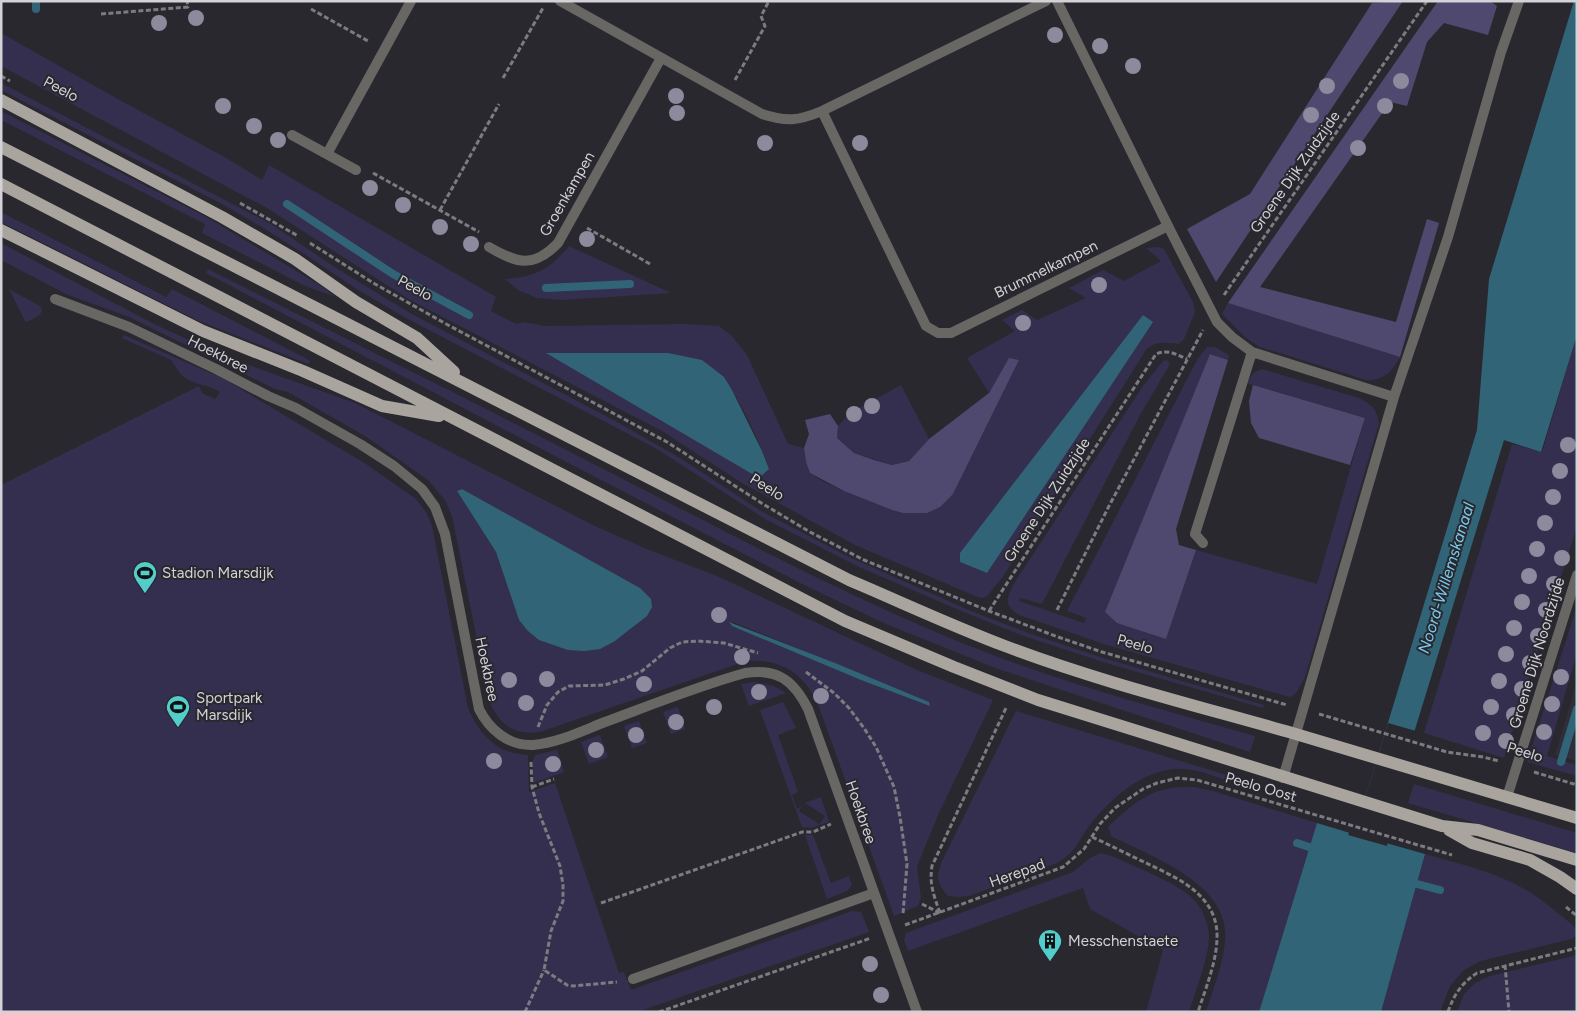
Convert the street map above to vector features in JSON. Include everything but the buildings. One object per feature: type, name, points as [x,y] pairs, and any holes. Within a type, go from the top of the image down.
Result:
[{"type":"main road","points":[[1,100],[222,217],[295,259],[356,302],[417,338],[467,384]]},
{"type":"main road","points":[[1,147],[849,580],[946,622],[1051,662],[1577,818]]},
{"type":"main road","points":[[1,184],[845,621],[1038,700],[1282,778],[1442,826],[1478,830],[1577,860]]},
{"type":"main road","points":[[1,230],[203,332],[303,371],[382,406],[450,418]]},
{"type":"main road","points":[[1442,826],[1472,843],[1530,860],[1560,876],[1577,889]]},
{"type":"street","points":[[327,154],[411,1]]},
{"type":"street","points":[[560,1],[762,114],[783,120],[804,118],[822,111],[1046,1]]},
{"type":"street","points":[[1057,1],[1217,322],[1232,337],[1252,352],[1394,397]]},
{"type":"street","points":[[1282,778],[1394,397],[1448,237],[1501,52],[1519,1]]},
{"type":"street","name":"Groenkampen","points":[[489,247],[515,260],[526,262],[536,260],[548,254],[558,243],[661,58]]},
{"type":"street","name":"Brummelkampen","points":[[822,111],[918,312],[926,326],[938,333],[951,333],[1168,226]]},
{"type":"street","points":[[292,135],[356,170]]},
{"type":"street","name":"Hoekbree","points":[[56,299],[129,327],[296,408],[360,444],[394,466],[422,489],[435,507],[445,534],[479,709],[492,729],[501,736],[515,742],[532,745],[556,740],[733,676],[758,671],[778,675],[790,683],[799,692],[808,709],[916,1012]]},
{"type":"street","points":[[1203,543],[1195,534],[1252,352]]},
{"type":"street","name":"Groene Dijk Noordzijde","points":[[1508,797],[1577,575]]},
{"type":"street","points":[[633,979],[874,893]]},
{"type":"path","points":[[101,14],[188,7],[187,1]]},
{"type":"path","points":[[727,95],[766,26],[761,16],[769,1]]},
{"type":"path","name":"Groene Dijk Zuidzijde","points":[[1057,610],[1212,313],[1427,1]]},
{"type":"path","points":[[503,78],[543,8]]},
{"type":"path","points":[[311,9],[384,50]]},
{"type":"path","points":[[1,76],[17,84]]},
{"type":"path","points":[[440,211],[499,104]]},
{"type":"path","points":[[356,170],[368,170],[484,235],[489,247]]},
{"type":"path","name":"Peelo","points":[[240,203],[440,321],[667,442],[762,504],[864,560],[989,612],[1102,652],[1447,752],[1483,757],[1577,785]]},
{"type":"path","points":[[571,219],[650,264]]},
{"type":"path","name":"Groene Dijk Zuidzijde","points":[[989,612],[1152,359],[1156,354],[1164,351],[1187,359]]},
{"type":"path","points":[[525,1012],[544,970],[546,950],[551,931],[563,901],[560,866],[539,813],[532,787],[532,745],[547,705],[558,692],[569,686],[605,685],[624,679],[642,670],[670,648],[682,642],[724,643],[762,654]]},
{"type":"path","points":[[802,671],[834,693],[859,721],[876,747],[894,787],[907,864],[903,916],[888,931]]},
{"type":"path","points":[[940,913],[931,890],[932,866],[1006,708]]},
{"type":"path","name":"Peelo Oost","points":[[1129,798],[1157,783],[1178,778],[1197,780],[1389,836]]},
{"type":"path","points":[[532,787],[554,780]]},
{"type":"path","name":"Herepad","points":[[888,931],[1063,867],[1084,849],[1100,824],[1115,808],[1129,798]]},
{"type":"path","points":[[601,904],[802,832],[812,832],[848,818]]},
{"type":"path","points":[[1092,837],[1188,884],[1204,899],[1210,909],[1217,933],[1216,950],[1198,1012]]},
{"type":"path","points":[[922,904],[940,913]]},
{"type":"path","points":[[659,1012],[874,936]]},
{"type":"path","points":[[1448,1012],[1456,993],[1465,981],[1477,973],[1577,948]]},
{"type":"path","points":[[1505,965],[1509,1012]]},
{"type":"path","points":[[544,970],[567,985],[573,986],[598,985],[633,979]]},
{"type":"shaded area","points":[[1403,1],[1216,282],[1187,229],[1250,194],[1372,3]]},
{"type":"shaded area","points":[[1438,1],[1490,1],[1497,6],[1488,35],[1444,23],[1427,42],[1407,106],[1390,102],[1260,287],[1396,322],[1427,219],[1439,223],[1400,357],[1228,303]]},
{"type":"shaded area","points":[[1,33],[228,159],[262,180],[269,165],[496,297],[491,311],[516,324],[524,322],[545,326],[685,324],[719,326],[732,336],[747,355],[788,444],[804,448],[810,473],[844,491],[903,513],[927,513],[953,494],[1019,360],[1009,359],[989,393],[967,358],[1015,331],[1002,320],[1022,310],[1037,320],[1086,298],[1069,288],[1103,270],[1124,281],[1161,261],[1146,248],[1159,247],[1164,249],[1193,302],[1195,312],[1184,339],[1179,344],[1157,343],[1146,350],[1002,578],[986,597],[980,598],[855,545],[742,483],[662,431],[410,300],[267,208],[1,66]],"holes":[[[1152,321],[987,573],[960,562]],[[547,353],[573,354],[724,377],[749,422],[769,469]]]},
{"type":"shaded area","points":[[1,83],[271,224],[336,268],[410,313],[619,423],[680,458],[761,511],[849,557],[971,611],[1031,634],[1100,657],[1264,705],[1263,708],[1106,663],[1021,635],[859,567],[765,519],[657,449],[404,317],[355,288],[262,227],[222,204],[1,90]]},
{"type":"shaded area","points":[[1,111],[208,218],[318,284],[336,297],[305,286],[202,233],[205,224],[1,120]]},
{"type":"shaded area","points":[[1,212],[166,297],[172,289],[311,361],[308,364],[197,320],[1,222]]},
{"type":"shaded area","points":[[1,243],[154,324],[226,357],[355,403],[597,527],[649,550],[717,576],[917,670],[993,700],[939,813],[917,867],[921,898],[918,906],[894,916],[819,707],[807,686],[791,671],[771,662],[746,661],[540,732],[523,732],[510,728],[500,719],[490,704],[452,516],[445,500],[428,480],[365,436],[288,392],[275,389],[129,317],[66,294],[1,260]],"holes":[[[462,489],[640,588],[636,625],[615,641],[519,620],[496,552],[457,491]],[[733,622],[929,702],[931,706],[861,680],[729,624]]]},
{"type":"shaded area","points":[[569,246],[671,293],[562,300],[537,298],[518,290],[505,279],[534,274],[542,270],[555,261]]},
{"type":"shaded area","points":[[208,269],[752,545],[890,612],[985,652],[1052,676],[1255,736],[1250,752],[998,669],[886,624],[802,584],[526,441],[206,273]]},
{"type":"shaded area","points":[[9,289],[40,306],[42,310],[40,315],[27,322],[25,321]]},
{"type":"shaded area","points":[[1228,303],[1400,357],[1394,367],[1382,377],[1366,380],[1260,347],[1246,338],[1222,314]]},
{"type":"shaded area","name":"Sportpark Marsdijk","points":[[124,335],[224,379],[366,464],[416,499],[426,512],[432,526],[468,708],[478,727],[491,741],[507,751],[528,755],[529,792],[555,783],[619,973],[624,972],[631,990],[852,911],[861,912],[869,932],[637,1012],[1,1012],[1,485],[199,386],[202,393],[215,399],[220,392],[187,379],[179,372],[171,360],[122,338]]},
{"type":"shaded area","points":[[1577,335],[1577,526],[1504,758],[1424,733],[1512,444],[1542,452]]},
{"type":"shaded area","points":[[1207,347],[1215,347],[1229,355],[1228,360],[1211,354],[1106,612],[1166,639],[1196,550],[1317,584],[1365,418],[1247,383],[1253,373],[1262,369],[1359,398],[1373,408],[1379,423],[1305,677],[1296,693],[1290,697],[1107,645],[1019,615],[1008,603],[1011,589],[1143,386],[1163,361],[1167,360],[1170,364],[1140,415],[1042,604],[1020,598],[1019,601],[1084,623],[1086,618],[1067,611],[1197,360]]},
{"type":"shaded area","points":[[1210,354],[1228,360],[1176,529],[1179,545],[1196,550],[1166,639],[1117,623],[1105,612]]},
{"type":"shaded area","points":[[1009,358],[1019,360],[953,494],[940,507],[927,513],[903,513],[844,491],[810,473],[804,448],[809,434],[805,420],[830,414],[838,426],[837,438],[854,453],[892,465],[909,461],[929,439],[989,393]]},
{"type":"shaded area","points":[[901,385],[929,439],[909,461],[892,465],[854,453],[837,438],[838,426],[850,413]]},
{"type":"shaded area","points":[[1253,385],[1365,418],[1350,465],[1259,438],[1251,423],[1249,401]]},
{"type":"shaded area","points":[[1577,606],[1577,653],[1547,756],[1577,765],[1577,776],[1527,762]]},
{"type":"shaded area","points":[[754,682],[774,686],[786,693],[749,706],[741,684]]},
{"type":"shaded area","points":[[1577,682],[1577,761],[1555,755]]},
{"type":"shaded area","points":[[783,702],[796,728],[778,735],[798,792],[792,795],[797,809],[802,806],[799,811],[819,824],[825,816],[805,803],[821,797],[829,822],[811,828],[802,827],[760,710]]},
{"type":"shaded area","points":[[678,707],[685,729],[671,734],[663,712]]},
{"type":"shaded area","points":[[1016,711],[1230,776],[1226,780],[1201,772],[1171,769],[1143,778],[1108,805],[1089,826],[1076,847],[1057,863],[969,896],[948,896],[938,880],[942,861]]},
{"type":"shaded area","points":[[639,721],[647,743],[632,748],[624,726]]},
{"type":"shaded area","points":[[600,735],[608,757],[589,764],[581,742]]},
{"type":"shaded area","points":[[557,750],[564,772],[533,783],[533,760],[535,755]]},
{"type":"shaded area","points":[[1414,784],[1577,833],[1577,853],[1408,803]]},
{"type":"shaded area","points":[[1194,787],[1317,823],[1259,1012],[1206,1012],[1220,968],[1225,941],[1224,921],[1215,904],[1202,888],[1186,875],[1167,863],[1111,836],[1108,827],[1128,809],[1151,794],[1170,788]]},
{"type":"shaded area","points":[[805,835],[813,835],[831,883],[849,876],[852,885],[847,891],[827,899]]},
{"type":"shaded area","points":[[1100,853],[1112,856],[1144,870],[1180,889],[1196,902],[1201,910],[1206,919],[1209,938],[1207,954],[1189,1012],[1146,1012],[1163,950],[1090,909],[1083,888],[908,951],[904,940],[906,933],[1073,872],[1090,858]]},
{"type":"shaded area","points":[[1425,854],[1478,869],[1516,884],[1541,900],[1577,929],[1576,936],[1571,939],[1481,961],[1464,970],[1450,986],[1440,1012],[1381,1012]]},
{"type":"shaded area","points":[[1577,955],[1577,1012],[1457,1012],[1464,994],[1475,983],[1490,976]]},
{"type":"water","name":"Noord-Willemskanaal","points":[[1574,1],[1577,1],[1577,335],[1541,452],[1504,440],[1393,801],[1386,843],[1425,854],[1381,1012],[1259,1012],[1317,823],[1350,833],[1366,795],[1477,430],[1489,279]]},
{"type":"water","points":[[1143,315],[1153,322],[987,573],[960,562],[960,553]]},
{"type":"water","points":[[546,353],[668,353],[702,360],[724,377],[732,390],[769,469],[759,478]]},
{"type":"water","points":[[462,489],[640,588],[651,599],[652,607],[647,616],[615,641],[600,649],[568,650],[539,640],[519,620],[496,552],[457,491]]},
{"type":"water","points":[[729,622],[929,702],[930,706],[861,680],[732,626]]},
{"type":"pier","points":[[1388,723],[1416,731],[1395,802],[1387,846],[1348,835],[1366,795]]},
{"type":"waterway","points":[[36,1],[36,9]]},
{"type":"waterway","points":[[287,204],[393,274],[469,315]]},
{"type":"waterway","points":[[546,288],[630,284]]},
{"type":"waterway","points":[[1561,762],[1577,709]]},
{"type":"waterway","points":[[1297,843],[1309,847]]},
{"type":"waterway","points":[[1417,884],[1440,890]]},
{"type":"place","name":"Stadion Marsdijk","points":[[145,594]]},
{"type":"place","name":"Sportpark Marsdijk","points":[[178,728]]},
{"type":"place","name":"Messchenstaete","points":[[1050,962]]}]
